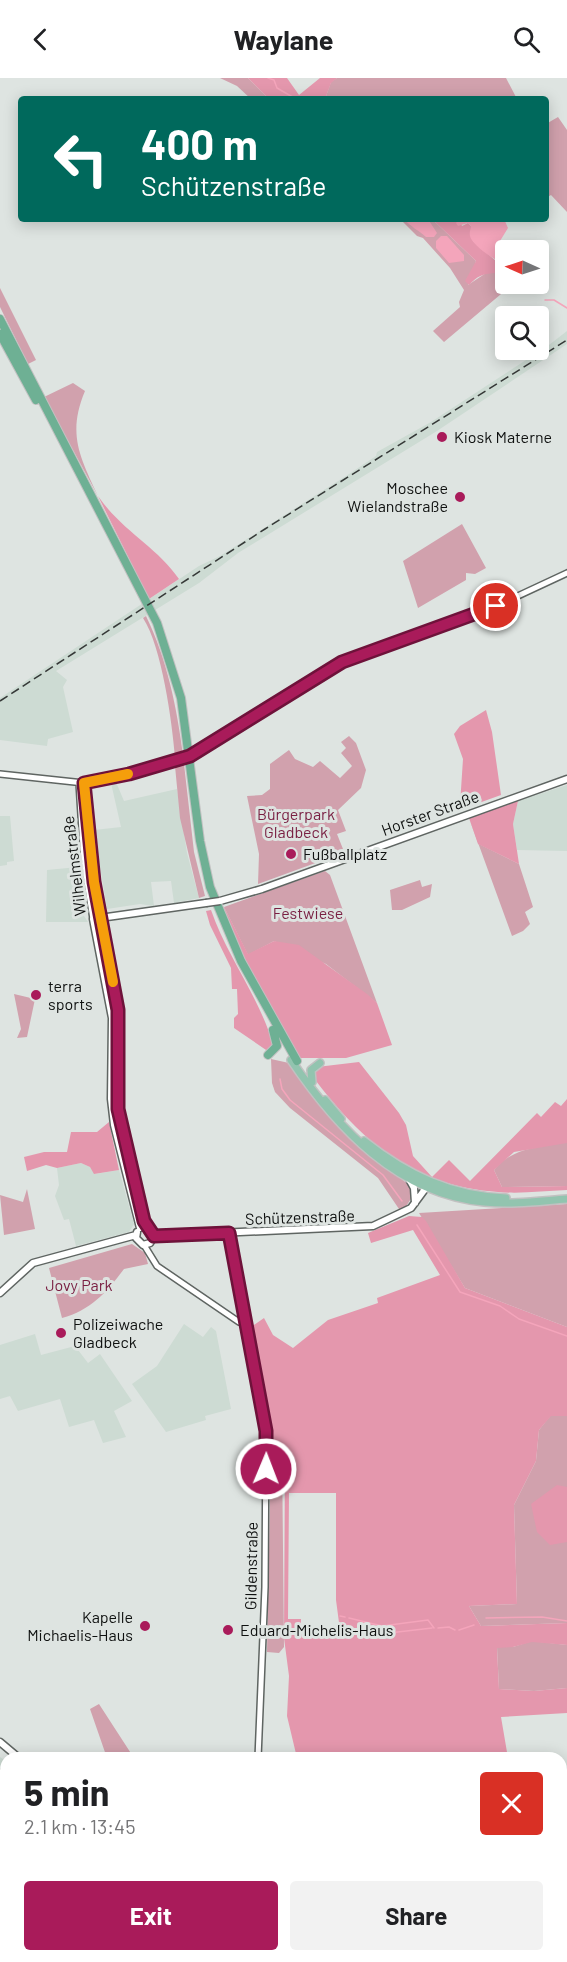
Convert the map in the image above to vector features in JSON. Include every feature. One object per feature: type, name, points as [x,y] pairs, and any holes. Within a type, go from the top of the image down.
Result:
[{"type":"highway","points":[[0,319],[157,623],[181,698],[200,841],[210,887],[241,961],[294,1061]]},
{"type":"highway","points":[[0,334],[121,558],[153,625],[166,661],[180,717],[194,834],[204,881],[221,928],[273,1030],[294,1061]]},
{"type":"highway","points":[[268,1054],[277,1046],[273,1030]]},
{"type":"main road","name":"Horster Straße","points":[[97,918],[220,901],[258,890],[567,779]]},
{"type":"main road","name":"Wilhelmstraße","points":[[97,918],[118,1010],[118,1109],[143,1237]]},
{"type":"main road","points":[[294,1061],[333,1110],[358,1136],[393,1163],[428,1185]]},
{"type":"main road","points":[[294,1061],[329,1113],[375,1157],[408,1178],[458,1198],[487,1202],[567,1197]]},
{"type":"main road","points":[[314,1085],[311,1070],[320,1063]]},
{"type":"main road","points":[[408,1178],[414,1188],[415,1203]]},
{"type":"main road","name":"Schützenstraße","points":[[154,1236],[362,1228],[391,1220],[415,1203],[428,1185]]},
{"type":"main road","points":[[0,1293],[33,1263],[154,1236]]},
{"type":"main road","points":[[143,1237],[154,1236]]},
{"type":"main road","points":[[0,1742],[12,1752]]},
{"type":"street","points":[[0,774],[82,783],[176,762],[198,753],[260,711],[342,662],[475,616],[567,573]]},
{"type":"street","name":"Wilhelmstraße","points":[[82,783],[85,872],[97,918]]},
{"type":"street","name":"Gildenstraße","points":[[229,1233],[266,1446],[266,1587],[258,1752]]},
{"type":"street","points":[[143,1237],[156,1264],[235,1319],[246,1323]]},
{"type":"shaded area","points":[[248,78],[287,78],[299,95],[320,78],[337,78],[331,83],[326,96],[266,96]]},
{"type":"shaded area","points":[[407,222],[430,222],[437,233],[434,237],[426,237]]},
{"type":"shaded area","points":[[435,222],[460,222],[462,226],[468,223],[471,226],[473,241],[495,260],[495,273],[484,274],[469,285],[465,281],[476,261]]},
{"type":"shaded area","points":[[457,222],[505,222],[508,228],[501,240],[495,240],[495,259],[471,239],[471,226],[468,223],[458,226]]},
{"type":"shaded area","points":[[441,236],[447,236],[464,255],[464,261],[449,263],[436,248],[436,241]]},
{"type":"shaded area","points":[[567,331],[567,344],[549,356],[549,345]]},
{"type":"shaded area","points":[[526,360],[543,360],[437,431],[238,553],[199,583],[56,671],[67,680],[63,687],[73,732],[48,739],[47,746],[0,740],[0,698],[199,566],[220,556],[346,476],[376,456],[377,452],[431,422]]},
{"type":"shaded area","points":[[98,496],[118,519],[170,567],[179,579],[149,599]]},
{"type":"shaded area","points":[[486,710],[492,732],[501,795],[462,809],[460,805],[463,759],[454,734],[460,726]]},
{"type":"shaded area","points":[[116,782],[124,801],[177,789],[187,853],[199,898],[174,903],[171,881],[151,882],[154,906],[140,904],[107,909],[94,830],[121,827],[111,783]]},
{"type":"shaded area","points":[[567,785],[567,851],[517,850],[513,824],[518,801]]},
{"type":"shaded area","points":[[518,801],[513,824],[519,864],[478,844],[469,818]]},
{"type":"shaded area","points":[[0,816],[10,816],[14,861],[0,866]]},
{"type":"shaded area","points":[[78,867],[84,916],[88,922],[46,922],[47,870]]},
{"type":"shaded area","points":[[224,907],[248,954],[274,941],[299,945],[367,994],[377,1003],[392,1045],[346,1058],[300,1058],[243,960],[220,908]]},
{"type":"shaded area","points":[[211,910],[261,1012],[274,1048],[269,1052],[234,1028],[234,1018],[238,1014],[237,989],[232,989],[231,968],[210,925],[206,911]]},
{"type":"shaded area","points":[[359,1062],[399,1113],[406,1125],[413,1156],[432,1177],[449,1160],[470,1181],[537,1113],[541,1117],[555,1102],[561,1106],[567,1099],[567,1143],[514,1152],[494,1170],[502,1187],[567,1186],[567,1190],[506,1193],[468,1188],[440,1181],[415,1170],[392,1157],[351,1122],[313,1077],[317,1067]]},
{"type":"shaded area","points":[[109,1122],[119,1170],[94,1174],[90,1167],[81,1163],[57,1168],[46,1165],[27,1171],[24,1157],[44,1152],[67,1152],[71,1132],[97,1132]]},
{"type":"shaded area","points":[[81,1163],[90,1167],[95,1174],[119,1170],[134,1224],[129,1232],[76,1246],[69,1219],[64,1220],[55,1196],[59,1185],[57,1168]]},
{"type":"shaded area","points":[[409,1216],[422,1217],[465,1288],[567,1327],[567,1416],[551,1416],[539,1430],[536,1461],[514,1505],[517,1604],[469,1606],[481,1626],[567,1623],[567,1645],[532,1642],[497,1648],[499,1689],[534,1691],[567,1688],[567,1713],[501,1717],[507,1752],[296,1752],[287,1716],[289,1676],[284,1638],[285,1451],[271,1451],[269,1425],[251,1327],[264,1318],[273,1335],[293,1348],[328,1320],[378,1303],[377,1298],[440,1275],[413,1230],[371,1243],[368,1233]],"holes":[[[289,1493],[336,1493],[336,1600],[340,1630],[322,1631],[301,1624],[301,1619],[288,1619]]]},
{"type":"shaded area","points":[[184,1324],[203,1337],[211,1327],[216,1331],[231,1409],[205,1416],[206,1420],[166,1432],[132,1384],[157,1366]]},
{"type":"shaded area","points":[[35,1334],[41,1355],[75,1346],[88,1363],[100,1354],[132,1401],[114,1411],[126,1437],[103,1443],[94,1420],[69,1427],[60,1399],[18,1411],[10,1396],[0,1399],[0,1345]]},
{"type":"shaded area","points":[[557,1485],[567,1487],[567,1542],[550,1545],[537,1532],[531,1504]]},
{"type":"green space","points":[[220,78],[248,78],[266,96],[248,96],[237,86]]},
{"type":"green space","points":[[337,78],[506,78],[515,96],[326,96],[331,82]]},
{"type":"green space","points":[[558,117],[567,130],[567,212],[551,195],[549,196],[549,122]]},
{"type":"green space","points":[[403,222],[435,222],[476,261],[468,285],[489,271],[495,272],[495,294],[501,294],[444,342],[433,331],[460,307],[459,302],[464,290],[450,268],[423,238],[417,236]]},
{"type":"green space","points":[[0,288],[36,360],[28,364],[0,307]]},
{"type":"green space","points":[[73,383],[85,391],[76,433],[81,457],[98,496],[44,397]]},
{"type":"green space","points":[[462,524],[486,568],[475,574],[466,573],[466,580],[418,608],[403,561]]},
{"type":"green space","points":[[146,616],[160,649],[178,720],[183,755],[175,757],[161,665],[150,631],[143,618]]},
{"type":"green space","name":"Bürgerpark Gladbeck","points":[[349,736],[356,743],[366,770],[361,788],[338,810],[346,831],[337,834],[343,849],[340,854],[258,884],[259,854],[247,796],[262,795],[270,789],[270,764],[289,750],[295,759],[313,767],[320,761],[340,778],[352,766],[341,753],[346,748],[341,742]]},
{"type":"green space","points":[[184,764],[194,852],[205,896],[199,898],[180,818],[175,766]]},
{"type":"green space","points":[[469,818],[479,844],[519,864],[533,907],[525,912],[530,924],[523,931],[512,936]]},
{"type":"green space","name":"Festwiese","points":[[325,871],[330,875],[377,1003],[326,964],[274,941],[248,955],[224,907]]},
{"type":"green space","points":[[420,880],[422,887],[432,884],[430,897],[402,910],[392,910],[390,890]]},
{"type":"green space","points":[[14,994],[35,999],[27,1037],[17,1038],[21,1029]]},
{"type":"green space","points":[[271,1059],[289,1063],[349,1135],[410,1186],[412,1197],[405,1208],[399,1209],[378,1178],[290,1108],[275,1092],[272,1083]]},
{"type":"green space","points":[[567,1143],[567,1186],[502,1187],[494,1170],[501,1163],[524,1150]]},
{"type":"green space","points":[[27,1189],[35,1229],[4,1235],[0,1195],[23,1202]]},
{"type":"green space","points":[[567,1204],[567,1327],[465,1288],[419,1213]]},
{"type":"green space","name":"Jovy Park","points":[[132,1244],[145,1253],[148,1264],[124,1269],[97,1300],[72,1315],[62,1318],[49,1268]]},
{"type":"green space","points":[[551,1415],[567,1416],[567,1623],[481,1626],[469,1606],[517,1604],[514,1505],[536,1461],[539,1430]]},
{"type":"green space","points":[[271,1451],[282,1451],[284,1647],[279,1653],[267,1652]]},
{"type":"green space","points":[[532,1641],[567,1645],[567,1688],[534,1691],[499,1689],[497,1647],[513,1647]]},
{"type":"green space","points":[[99,1704],[130,1752],[105,1752],[90,1709]]},
{"type":"waterway","points":[[268,78],[274,80],[277,88],[291,96]]},
{"type":"waterway","points":[[545,300],[554,300],[567,308]]},
{"type":"waterway","points":[[280,1079],[282,1089],[290,1100],[383,1175],[402,1201]]},
{"type":"waterway","points":[[417,1225],[460,1292],[500,1306],[519,1319],[567,1336]]},
{"type":"waterway","points":[[340,1616],[345,1617]]},
{"type":"waterway","points":[[486,1618],[542,1617],[567,1621]]},
{"type":"waterway","points":[[349,1618],[382,1626],[428,1620],[434,1628]]},
{"type":"waterway","points":[[459,1630],[474,1625]]},
{"type":"waterway","points":[[438,1628],[449,1627],[455,1630]]},
{"type":"waterway","points":[[341,1629],[372,1635],[432,1628]]},
{"type":"railway","points":[[0,701],[265,529],[567,340]]},
{"type":"slow traffic","points":[[113,982],[94,882],[84,783],[128,774]]},
{"type":"place","name":"Kiosk Materne","points":[[442,437]]},
{"type":"place","name":"Moschee Wielandstraße","points":[[460,497]]},
{"type":"place","name":"Fußballplatz","points":[[291,854]]},
{"type":"place","name":"terra sports","points":[[36,995]]},
{"type":"place","name":"Polizeiwache Gladbeck","points":[[61,1333]]},
{"type":"place","name":"Kapelle Michaelis-Haus","points":[[145,1626]]},
{"type":"place","name":"Eduard-Michelis-Haus","points":[[228,1630]]},
{"type":"route","points":[[266,1469],[266,1431],[229,1233],[154,1236],[153,1231],[144,1221],[118,1109],[120,1028],[94,882],[84,783],[176,762],[198,753],[260,711],[342,662],[376,648],[475,616],[496,606]]}]
